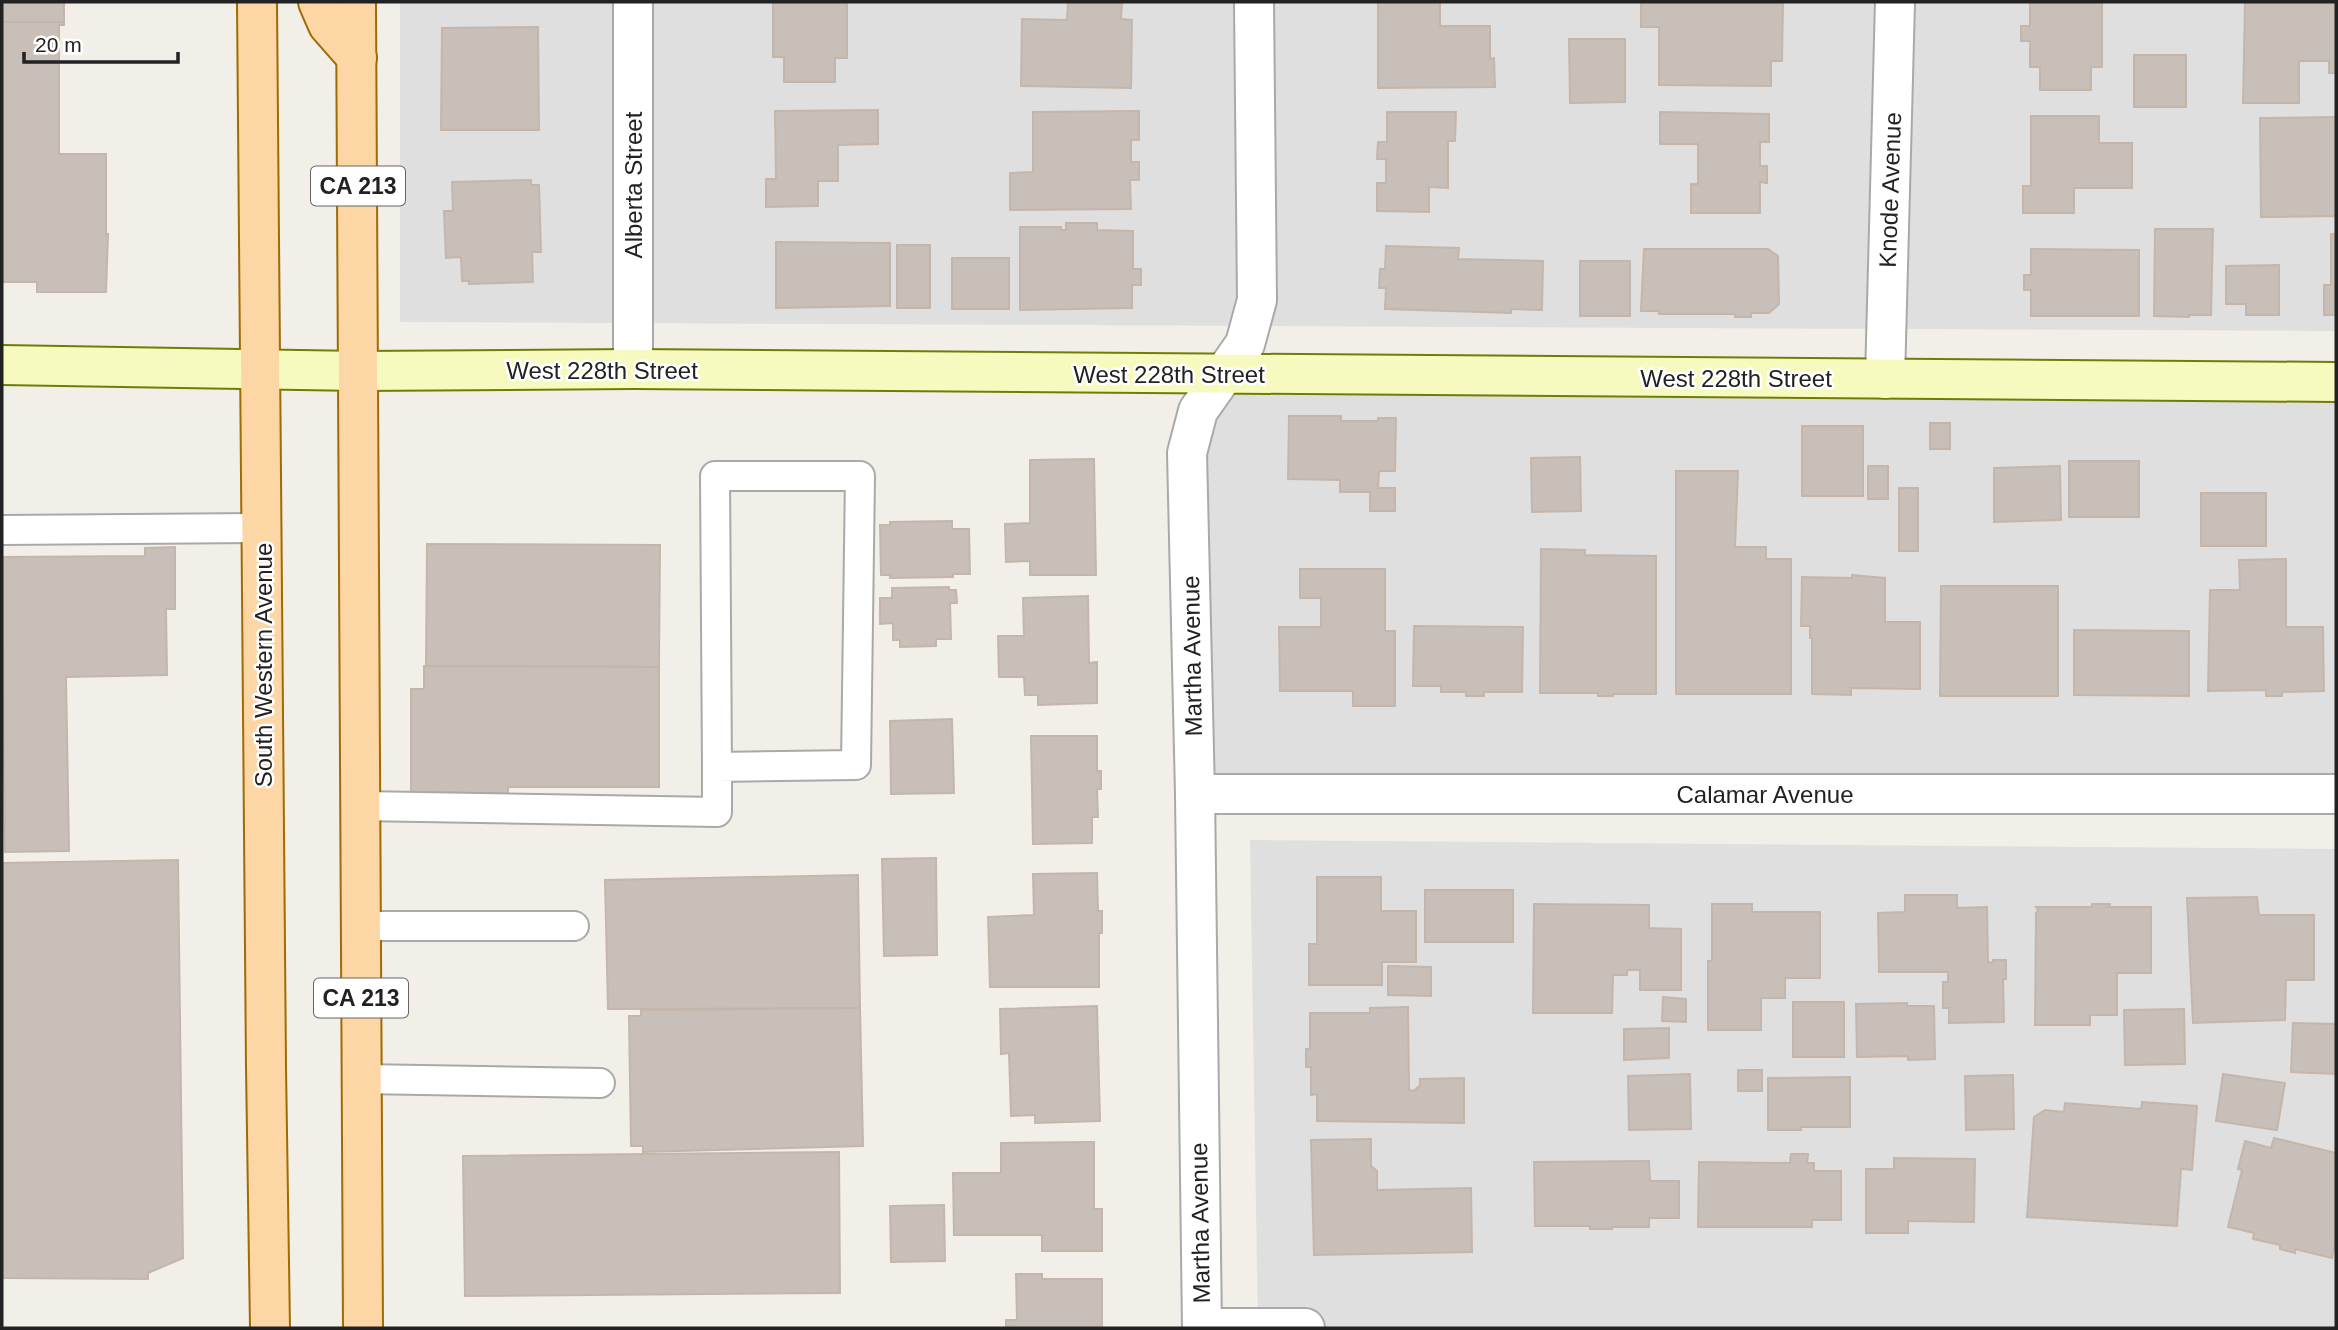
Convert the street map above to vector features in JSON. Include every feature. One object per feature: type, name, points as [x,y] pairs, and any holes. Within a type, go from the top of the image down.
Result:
[{"type":"main road","name":"South Western Avenue","points":[[257,2],[270,1328]]},
{"type":"main road","points":[[318,2],[328,25],[357,58]]},
{"type":"main road","name":"CA 213","points":[[356,2],[363,1328]]},
{"type":"street","name":"Alberta Street","points":[[633,2],[634,369]]},
{"type":"street","name":"Martha Avenue","points":[[1202,1328],[1195,794],[1187,453],[1198,411],[1245,344],[1257,300],[1254,2]]},
{"type":"street","name":"Knode Avenue","points":[[1885,379],[1895,2]]},
{"type":"street","name":"West 228th Street","points":[[2,365],[360,371],[634,369],[2336,382]]},
{"type":"street","name":"Calamar Avenue","points":[[1195,794],[2336,794]]},
{"type":"street","points":[[1202,1328],[1305,1328]]},
{"type":"lane","points":[[360,806],[717,811],[715,476],[860,476],[856,765],[717,767]]},
{"type":"lane","points":[[2,530],[262,528]]},
{"type":"lane","points":[[361,926],[574,926]]},
{"type":"lane","points":[[362,1079],[600,1083]]},
{"type":"shaded area","points":[[400,2],[2336,2],[2336,331],[400,322]]},
{"type":"shaded area","points":[[1227,380],[2336,389],[2336,789],[1198,789],[1206,410]]},
{"type":"shaded area","points":[[1250,840],[2336,849],[2336,1328],[1258,1328]]},
{"type":"building","points":[[2,2],[64,2],[64,22],[2,22]]},
{"type":"building","points":[[773,2],[847,2],[847,58],[835,58],[835,82],[784,82],[784,57],[773,57]]},
{"type":"building","points":[[1068,2],[1122,2],[1121,19],[1132,20],[1131,88],[1021,86],[1022,19],[1067,20]]},
{"type":"building","points":[[1378,2],[1440,2],[1440,26],[1490,26],[1490,59],[1494,58],[1495,87],[1378,88]]},
{"type":"building","points":[[1641,2],[1783,2],[1782,61],[1771,61],[1771,86],[1659,85],[1659,27],[1641,27]]},
{"type":"building","points":[[2030,2],[2102,2],[2102,67],[2091,67],[2091,90],[2040,90],[2040,67],[2030,67],[2030,41],[2021,41],[2021,26],[2030,26]]},
{"type":"building","points":[[2245,2],[2336,2],[2336,73],[2329,73],[2329,61],[2299,61],[2299,103],[2243,103]]},
{"type":"building","points":[[2,22],[64,22],[64,25],[59,25],[59,154],[106,154],[106,292],[37,292],[37,282],[2,282]]},
{"type":"building","points":[[538,27],[539,130],[441,130],[442,28]]},
{"type":"building","points":[[1569,39],[1625,39],[1625,102],[1570,103]]},
{"type":"building","points":[[2134,55],[2186,55],[2186,107],[2134,107]]},
{"type":"building","points":[[878,110],[878,144],[838,145],[838,181],[818,181],[818,206],[766,207],[766,179],[776,179],[775,111]]},
{"type":"building","points":[[1139,111],[1139,140],[1131,140],[1131,162],[1139,162],[1139,180],[1130,180],[1131,209],[1010,210],[1010,173],[1033,172],[1033,112]]},
{"type":"building","points":[[1387,112],[1456,112],[1455,141],[1448,141],[1448,188],[1429,187],[1429,212],[1377,211],[1377,183],[1386,183],[1386,159],[1377,159],[1378,142],[1387,142]]},
{"type":"building","points":[[1660,112],[1769,114],[1769,142],[1760,142],[1760,166],[1767,166],[1767,183],[1760,182],[1760,213],[1691,213],[1691,184],[1698,184],[1698,144],[1660,144]]},
{"type":"building","points":[[2031,116],[2099,116],[2099,143],[2132,143],[2132,188],[2074,188],[2074,213],[2023,213],[2023,186],[2031,186]]},
{"type":"building","points":[[2336,117],[2336,216],[2261,217],[2260,118]]},
{"type":"building","points":[[531,180],[531,185],[539,185],[541,252],[532,252],[533,282],[469,284],[469,281],[462,281],[461,257],[446,258],[444,211],[453,211],[452,182]]},
{"type":"building","points":[[1066,223],[1097,223],[1097,230],[1133,231],[1133,269],[1141,269],[1141,285],[1132,285],[1132,308],[1020,310],[1020,227],[1061,227],[1061,230],[1066,230]]},
{"type":"building","points":[[2155,229],[2213,229],[2211,315],[2154,316]]},
{"type":"building","points":[[2331,234],[2336,234],[2336,315],[2324,315],[2324,285],[2331,285]]},
{"type":"building","points":[[776,242],[890,243],[890,306],[776,308]]},
{"type":"building","points":[[897,245],[930,245],[930,308],[897,308]]},
{"type":"building","points":[[1386,246],[1459,248],[1458,259],[1543,261],[1542,310],[1511,309],[1511,313],[1385,309],[1386,288],[1379,288],[1380,269],[1385,269]]},
{"type":"building","points":[[1644,249],[1768,249],[1778,256],[1779,304],[1769,313],[1751,313],[1751,317],[1735,317],[1735,314],[1659,314],[1659,311],[1641,311]]},
{"type":"building","points":[[2031,249],[2139,250],[2139,316],[2031,316],[2031,290],[2024,290],[2024,275],[2031,275]]},
{"type":"building","points":[[952,258],[1009,258],[1009,309],[952,309]]},
{"type":"building","points":[[1580,261],[1630,261],[1630,316],[1580,316]]},
{"type":"building","points":[[2279,265],[2279,315],[2246,315],[2246,304],[2226,304],[2226,266]]},
{"type":"building","points":[[1289,416],[1341,416],[1341,421],[1396,418],[1395,471],[1379,471],[1378,488],[1395,488],[1395,511],[1370,511],[1370,492],[1340,492],[1340,480],[1288,479]]},
{"type":"building","points":[[1930,423],[1950,423],[1950,449],[1930,449]]},
{"type":"building","points":[[1802,426],[1863,426],[1863,496],[1802,496]]},
{"type":"building","points":[[1580,457],[1581,511],[1532,512],[1531,458]]},
{"type":"building","points":[[1094,459],[1096,575],[1030,575],[1030,561],[1006,562],[1005,524],[1030,523],[1030,460]]},
{"type":"building","points":[[2069,461],[2139,461],[2139,517],[2069,517]]},
{"type":"building","points":[[1868,466],[1888,466],[1888,499],[1868,499]]},
{"type":"building","points":[[2060,466],[2061,520],[1994,522],[1994,468]]},
{"type":"building","points":[[1676,471],[1738,471],[1735,547],[1766,547],[1766,559],[1791,559],[1791,694],[1676,694]]},
{"type":"building","points":[[1899,488],[1918,488],[1918,551],[1899,551]]},
{"type":"building","points":[[2201,493],[2266,493],[2266,546],[2201,546]]},
{"type":"building","points":[[952,521],[952,529],[969,529],[970,574],[953,574],[953,577],[890,578],[890,575],[881,575],[880,525],[890,525],[890,522]]},
{"type":"building","points":[[427,544],[660,545],[659,667],[426,666]]},
{"type":"building","points":[[175,547],[175,609],[166,609],[167,675],[66,677],[69,851],[5,852],[2,557],[145,556],[145,548]]},
{"type":"building","points":[[1541,549],[1585,550],[1585,555],[1656,556],[1656,694],[1598,696],[1598,693],[1540,693]]},
{"type":"building","points":[[2286,559],[2286,627],[2323,627],[2324,691],[2282,692],[2282,696],[2266,696],[2266,690],[2208,691],[2210,590],[2240,590],[2239,560]]},
{"type":"building","points":[[1300,569],[1385,569],[1385,631],[1395,631],[1395,706],[1353,706],[1353,691],[1280,691],[1279,627],[1321,627],[1321,598],[1300,598]]},
{"type":"building","points":[[1852,575],[1885,578],[1885,622],[1920,622],[1920,689],[1851,688],[1851,695],[1812,694],[1812,638],[1810,626],[1801,626],[1802,577],[1852,578]]},
{"type":"building","points":[[1941,586],[2058,586],[2058,696],[1940,696]]},
{"type":"building","points":[[949,587],[949,590],[956,590],[957,603],[950,603],[951,639],[936,639],[936,646],[900,647],[900,640],[893,640],[893,623],[880,624],[880,598],[892,598],[892,588]]},
{"type":"building","points":[[1088,596],[1089,663],[1097,662],[1097,703],[1038,705],[1038,695],[1025,695],[1024,677],[999,677],[998,636],[1024,636],[1023,598]]},
{"type":"building","points":[[1414,626],[1523,627],[1522,692],[1484,692],[1484,696],[1466,696],[1466,692],[1441,692],[1441,686],[1413,686]]},
{"type":"building","points":[[2074,630],[2189,631],[2189,696],[2074,695]]},
{"type":"building","points":[[424,666],[659,667],[659,787],[508,787],[508,796],[411,796],[411,689],[424,689]]},
{"type":"building","points":[[952,719],[954,793],[891,794],[890,721]]},
{"type":"building","points":[[1031,736],[1097,736],[1097,771],[1101,771],[1101,789],[1097,789],[1098,817],[1092,817],[1092,843],[1033,844]]},
{"type":"building","points":[[936,858],[937,955],[884,956],[882,859]]},
{"type":"building","points":[[178,860],[183,1258],[148,1273],[148,1279],[2,1278],[2,863]]},
{"type":"building","points":[[1097,873],[1098,911],[1102,911],[1102,933],[1099,933],[1099,987],[990,987],[988,917],[1034,915],[1033,874]]},
{"type":"building","points":[[858,875],[860,1008],[608,1009],[605,880]]},
{"type":"building","points":[[1317,877],[1381,877],[1381,911],[1416,911],[1416,962],[1382,962],[1382,985],[1309,985],[1309,944],[1317,944]]},
{"type":"building","points":[[1425,890],[1513,890],[1513,942],[1425,942]]},
{"type":"building","points":[[1905,895],[1957,895],[1957,908],[1987,907],[1988,963],[1993,960],[2006,960],[2006,979],[2003,979],[2004,1022],[1949,1023],[1949,1008],[1943,1008],[1943,982],[1948,982],[1948,972],[1879,972],[1878,913],[1905,912]]},
{"type":"building","points":[[2257,897],[2259,915],[2314,915],[2314,980],[2286,980],[2285,1020],[2193,1023],[2187,898]]},
{"type":"building","points":[[1534,904],[1649,905],[1649,928],[1681,929],[1681,990],[1640,990],[1640,970],[1627,970],[1627,975],[1613,975],[1612,1013],[1533,1013]]},
{"type":"building","points":[[1712,904],[1752,904],[1752,912],[1820,912],[1820,978],[1785,978],[1785,998],[1761,998],[1761,1030],[1708,1030],[1708,961],[1712,961]]},
{"type":"building","points":[[2092,904],[2110,904],[2109,907],[2151,907],[2151,973],[2117,973],[2117,1015],[2090,1015],[2090,1025],[2035,1025],[2036,907],[2092,907]]},
{"type":"building","points":[[1388,966],[1431,967],[1431,996],[1388,995]]},
{"type":"building","points":[[1663,997],[1686,999],[1686,1022],[1662,1021]]},
{"type":"building","points":[[1793,1002],[1844,1002],[1844,1057],[1793,1057]]},
{"type":"building","points":[[1907,1003],[1907,1006],[1934,1006],[1935,1059],[1908,1060],[1908,1056],[1857,1057],[1856,1004]]},
{"type":"building","points":[[1097,1006],[1100,1121],[1035,1123],[1035,1115],[1011,1116],[1009,1053],[1001,1054],[1000,1009]]},
{"type":"building","points":[[1408,1007],[1409,1090],[1414,1091],[1420,1085],[1420,1079],[1464,1078],[1464,1123],[1317,1121],[1317,1094],[1311,1095],[1311,1067],[1306,1067],[1306,1049],[1310,1049],[1310,1013],[1370,1013],[1370,1008]]},
{"type":"building","points":[[860,1008],[863,1146],[643,1152],[643,1146],[631,1146],[629,1016],[641,1016],[641,1010]]},
{"type":"building","points":[[2184,1009],[2185,1064],[2125,1065],[2124,1010]]},
{"type":"building","points":[[2293,1023],[2336,1024],[2336,1074],[2291,1072]]},
{"type":"building","points":[[1669,1028],[1669,1058],[1624,1060],[1624,1029]]},
{"type":"building","points":[[1738,1070],[1762,1070],[1762,1091],[1738,1091]]},
{"type":"building","points":[[1690,1074],[1691,1129],[1629,1130],[1628,1076]]},
{"type":"building","points":[[2223,1074],[2285,1083],[2277,1130],[2216,1121]]},
{"type":"building","points":[[2013,1075],[2014,1129],[1966,1130],[1965,1076]]},
{"type":"building","points":[[1850,1077],[1850,1127],[1768,1130],[1768,1078]]},
{"type":"building","points":[[2142,1102],[2197,1106],[2192,1170],[2181,1169],[2177,1226],[2027,1217],[2034,1117],[2045,1110],[2064,1112],[2065,1103],[2141,1109]]},
{"type":"building","points":[[2274,1138],[2336,1153],[2336,1239],[2332,1258],[2295,1249],[2295,1253],[2280,1249],[2280,1245],[2253,1239],[2254,1233],[2228,1227],[2242,1170],[2238,1169],[2245,1141],[2271,1148]]},
{"type":"building","points":[[1371,1139],[1371,1166],[1377,1171],[1377,1190],[1471,1188],[1472,1252],[1314,1255],[1311,1140]]},
{"type":"building","points":[[1094,1142],[1094,1209],[1102,1209],[1102,1251],[1042,1251],[1042,1235],[954,1235],[953,1173],[1001,1173],[1001,1143]]},
{"type":"building","points":[[839,1152],[840,1293],[465,1296],[463,1156]]},
{"type":"building","points":[[1791,1154],[1808,1154],[1807,1163],[1814,1163],[1814,1171],[1841,1171],[1841,1220],[1812,1220],[1812,1227],[1698,1227],[1699,1162],[1790,1163]]},
{"type":"building","points":[[1894,1158],[1975,1159],[1974,1222],[1908,1221],[1908,1233],[1866,1233],[1866,1169],[1894,1169]]},
{"type":"building","points":[[1649,1161],[1650,1181],[1679,1181],[1679,1218],[1649,1218],[1649,1227],[1590,1229],[1590,1226],[1535,1226],[1534,1162]]},
{"type":"building","points":[[944,1205],[945,1261],[891,1262],[890,1206]]},
{"type":"building","points":[[1016,1274],[1042,1274],[1042,1279],[1102,1279],[1102,1328],[1006,1328],[1006,1320],[1017,1320]]}]
